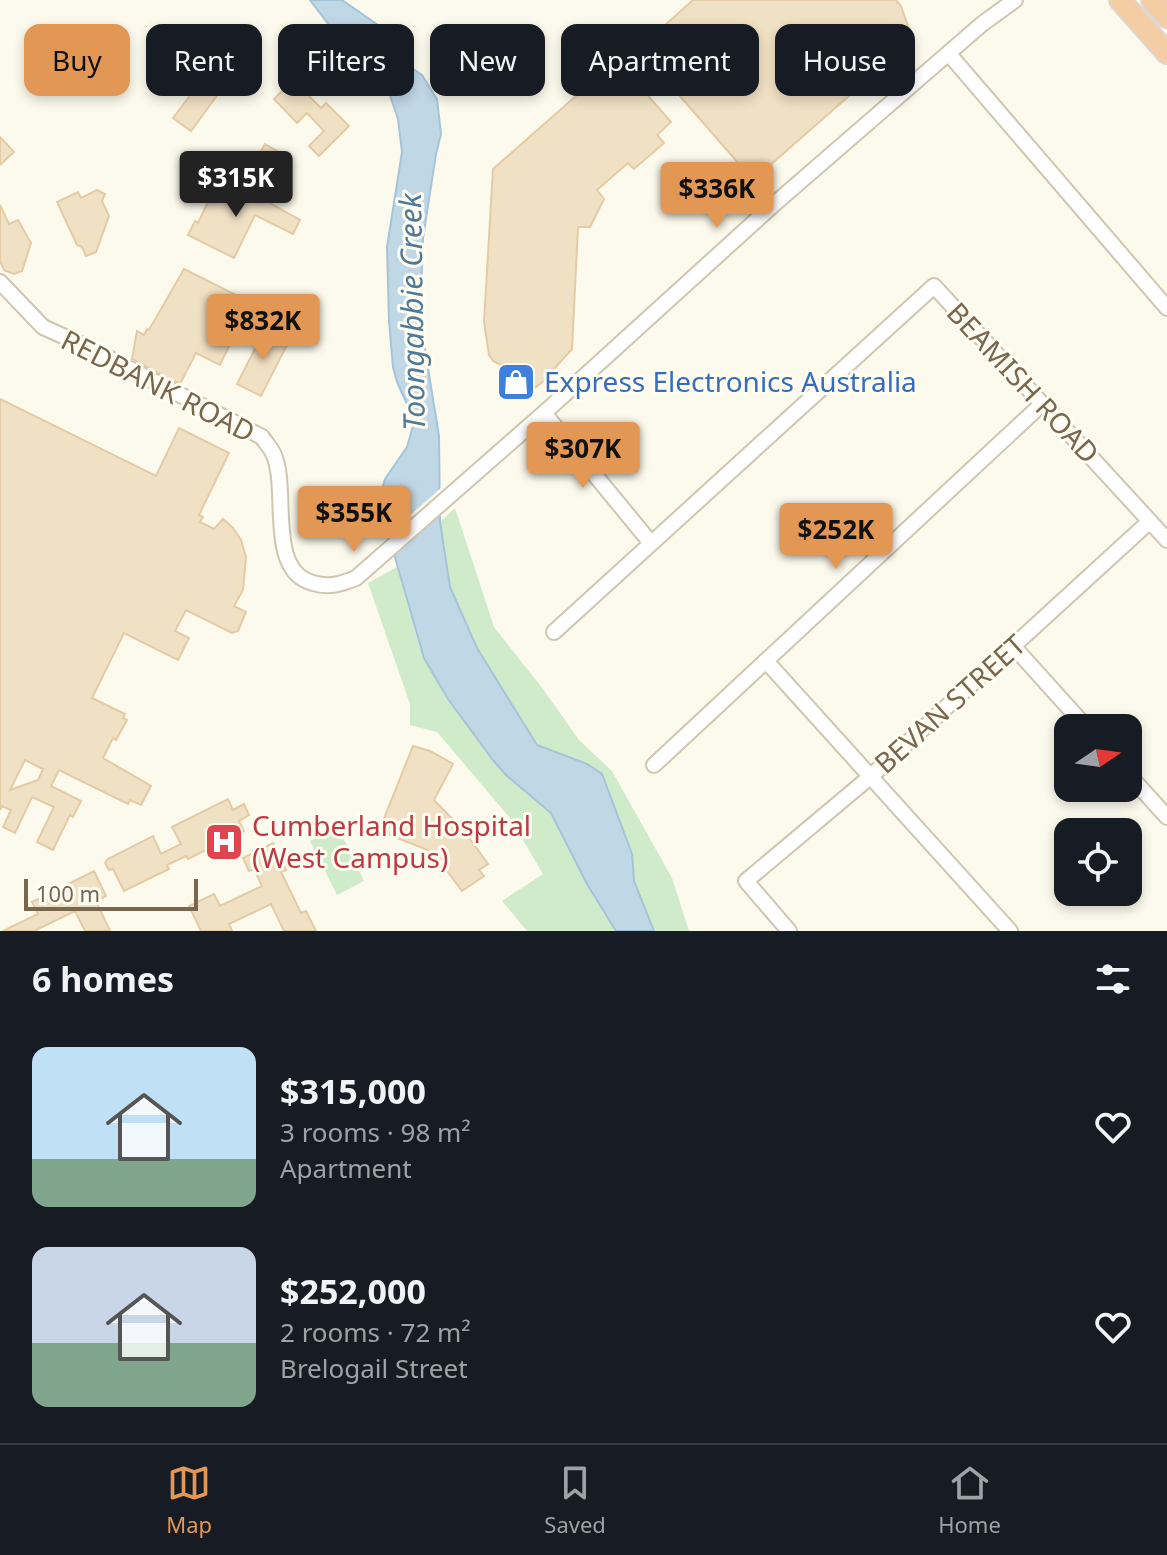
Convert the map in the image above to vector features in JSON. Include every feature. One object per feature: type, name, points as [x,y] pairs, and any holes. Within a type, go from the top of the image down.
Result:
[{"type":"highway","points":[[1120,0],[1167,53]]},
{"type":"highway","points":[[1152,0],[1167,17]]},
{"type":"street","name":"REDBANK ROAD","points":[[0,282],[43,327],[262,437],[274,453],[285,553],[294,572],[307,582],[339,586],[356,578],[772,206],[982,24],[1015,0]]},
{"type":"street","points":[[949,54],[1167,308]]},
{"type":"street","name":"BEAMISH ROAD","points":[[554,632],[934,286],[1167,540]]},
{"type":"street","points":[[654,765],[1042,404]]},
{"type":"street","points":[[544,413],[650,542]]},
{"type":"street","name":"BEVAN STREET","points":[[789,931],[746,881],[870,777],[1150,521]]},
{"type":"street","points":[[1013,646],[1074,714]]},
{"type":"street","points":[[767,662],[1010,931]]},
{"type":"street","points":[[1142,789],[1167,817]]},
{"type":"green space","points":[[455,508],[494,627],[579,740],[612,771],[672,878],[689,931],[654,931],[634,881],[632,854],[602,774],[587,764],[538,745],[477,648],[450,587],[440,522]]},
{"type":"green space","points":[[397,567],[420,648],[448,699],[500,769],[551,813],[616,931],[527,931],[502,901],[543,874],[510,818],[437,732],[410,725],[410,704],[368,583]]},
{"type":"green space","points":[[338,827],[364,881],[337,895],[310,841]]},
{"type":"water","name":"Toongabbie Creek","points":[[310,0],[342,0],[376,24],[328,24]]},
{"type":"water","name":"Toongabbie Creek","points":[[414,70],[422,75],[430,88],[430,96],[437,99],[441,134],[423,238],[420,318],[439,436],[440,522],[450,587],[477,648],[537,745],[587,764],[602,774],[632,854],[634,881],[654,931],[616,931],[587,884],[551,813],[493,760],[448,699],[424,658],[379,509],[385,479],[407,447],[413,426],[393,367],[389,321],[387,247],[402,152],[398,119],[390,96],[414,96]]},
{"type":"pier","points":[[441,488],[444,491],[444,512],[392,557],[384,538]]},
{"type":"building","points":[[693,0],[896,0],[907,24],[775,24],[775,96],[849,96],[753,180],[680,96],[759,96],[759,24],[666,24]]},
{"type":"building","points":[[278,95],[309,96],[321,108],[326,103],[349,126],[319,156],[309,146],[324,131],[307,113],[297,123],[274,99]]},
{"type":"building","points":[[190,96],[217,96],[191,131],[173,118]]},
{"type":"building","points":[[576,96],[648,96],[671,122],[657,135],[664,143],[634,169],[628,163],[597,190],[604,199],[590,227],[578,227],[572,349],[553,370],[555,372],[531,391],[518,374],[493,361],[489,355],[484,322],[493,169]]},
{"type":"building","points":[[0,137],[14,152],[0,165]]},
{"type":"building","points":[[265,144],[277,151],[267,169],[255,162]]},
{"type":"building","points":[[234,183],[300,220],[293,234],[255,215],[234,258],[188,235],[195,221],[198,223],[216,185],[229,192]]},
{"type":"building","points":[[97,190],[105,194],[102,201],[109,216],[96,252],[86,256],[82,247],[77,245],[57,202],[78,192],[81,198]]},
{"type":"building","points":[[0,205],[9,224],[18,220],[31,243],[22,271],[14,274],[4,270],[0,261]]},
{"type":"building","points":[[184,269],[250,302],[220,365],[196,353],[180,384],[132,359],[137,331],[144,335],[149,330]]},
{"type":"building","points":[[265,329],[289,341],[261,396],[237,384]]},
{"type":"building","points":[[0,399],[156,476],[179,428],[229,453],[199,515],[203,517],[200,522],[214,529],[223,519],[241,540],[246,557],[243,590],[234,606],[246,612],[238,631],[232,633],[186,610],[175,631],[189,638],[178,660],[124,633],[92,698],[125,714],[123,718],[127,720],[103,758],[151,786],[141,805],[130,800],[128,804],[59,770],[51,786],[81,801],[73,817],[70,815],[53,850],[37,842],[54,807],[32,797],[15,833],[3,827],[11,810],[2,806],[0,810]],"holes":[[[25,760],[43,769],[38,780],[10,790]]]},
{"type":"building","points":[[413,746],[430,751],[453,764],[434,800],[464,831],[488,864],[479,870],[484,876],[462,891],[433,852],[379,831]]},
{"type":"building","points":[[228,799],[233,810],[244,804],[249,815],[239,821],[244,831],[188,859],[186,856],[167,865],[169,869],[124,891],[113,869],[109,870],[105,863],[108,859],[153,836],[161,854],[181,844],[172,827]]},
{"type":"building","points":[[273,843],[286,870],[281,872],[301,913],[306,911],[316,931],[284,931],[271,904],[229,924],[232,931],[201,931],[189,906],[214,894],[220,906],[262,886],[254,869],[249,871],[243,858]]},
{"type":"building","points":[[94,871],[106,896],[96,901],[110,931],[85,931],[75,911],[34,931],[3,931],[38,914],[32,902]]},
{"type":"place","name":"Express Electronics Australia","points":[[516,382]]},
{"type":"place","name":"Cumberland Hospital (West Campus)","points":[[224,842]]}]
